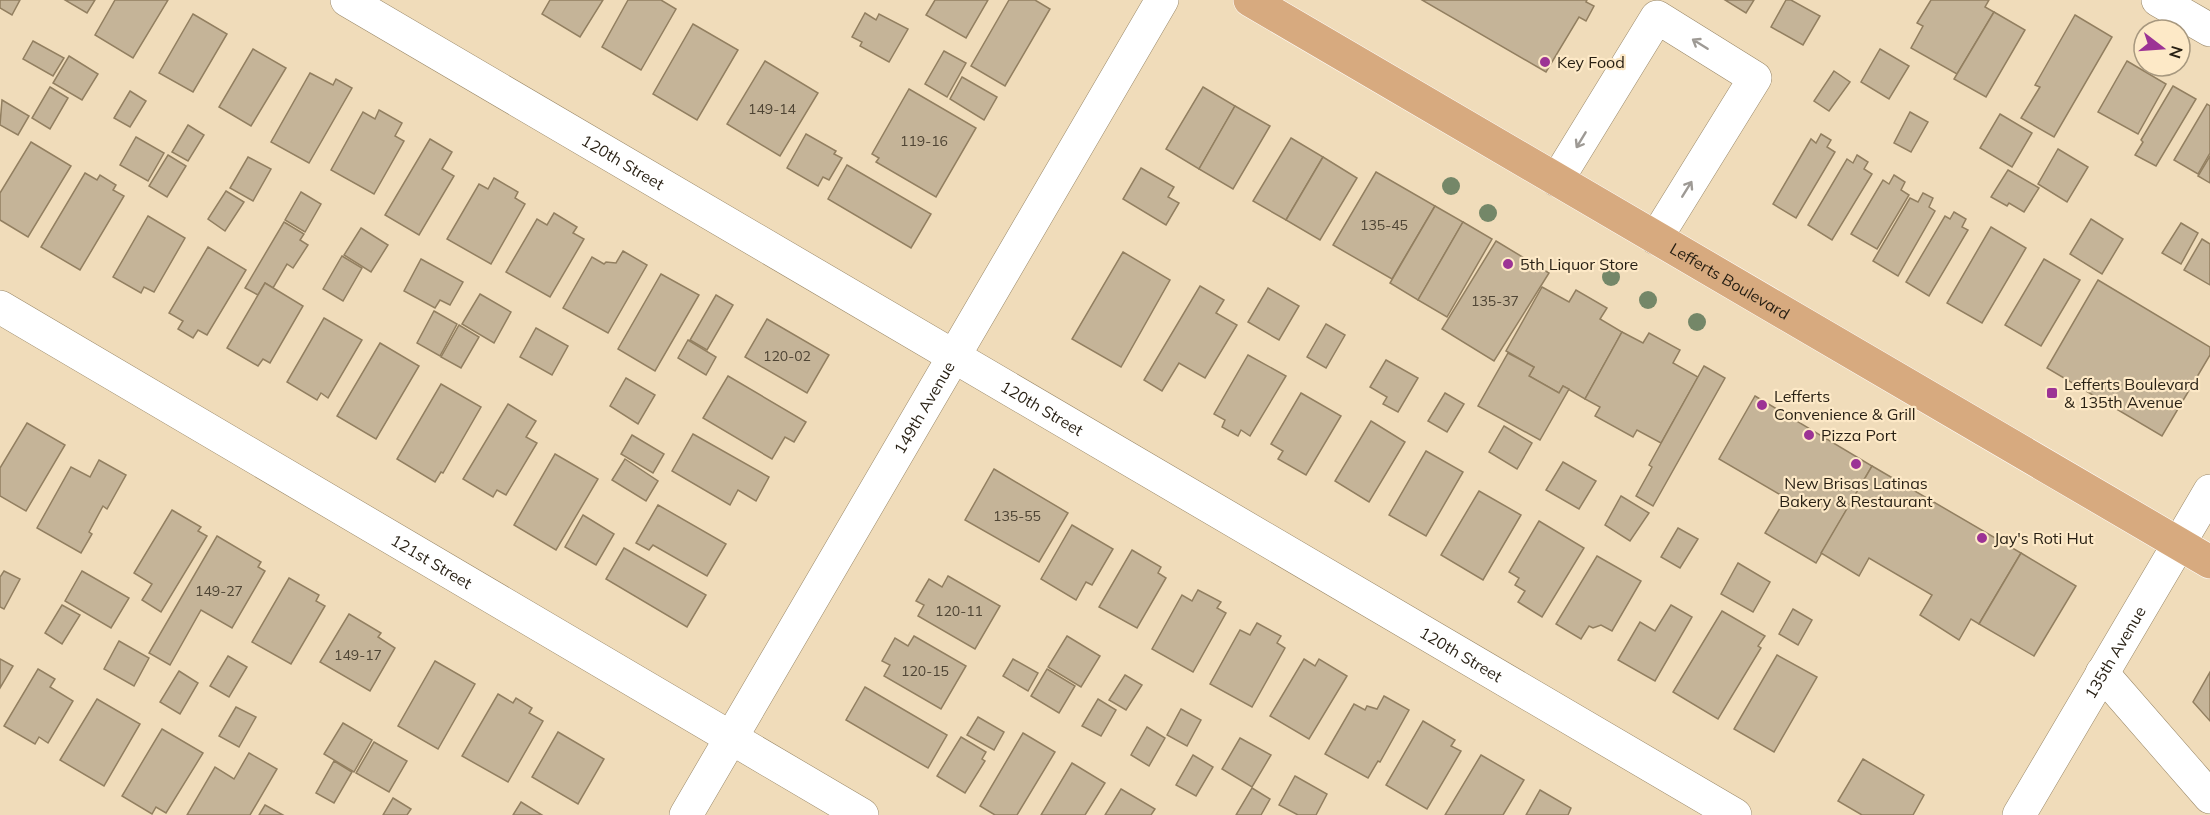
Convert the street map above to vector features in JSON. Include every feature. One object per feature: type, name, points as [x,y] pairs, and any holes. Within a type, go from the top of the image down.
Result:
[{"type":"main road","name":"Lefferts Boulevard","points":[[1250,0],[2210,562]]},
{"type":"street","name":"120th Street","points":[[347,0],[1735,815]]},
{"type":"street","name":"149th Avenue","points":[[686,815],[1162,0]]},
{"type":"street","points":[[2158,0],[2210,30]]},
{"type":"street","points":[[1557,180],[1657,17],[1755,78],[1656,238]]},
{"type":"street","name":"121st Street","points":[[0,307],[862,815]]},
{"type":"street","name":"135th Avenue","points":[[2019,815],[2210,491]]},
{"type":"street","points":[[2102,673],[2210,797]]},
{"type":"building","points":[[0,0],[20,0],[12,15],[0,8]]},
{"type":"building","points":[[65,0],[95,0],[87,13]]},
{"type":"building","points":[[115,0],[168,0],[133,58],[95,35]]},
{"type":"building","points":[[550,0],[603,0],[580,37],[542,14]]},
{"type":"building","points":[[628,0],[661,0],[676,9],[641,70],[602,47]]},
{"type":"building","points":[[935,0],[988,0],[966,38],[926,15]]},
{"type":"building","points":[[1009,0],[1035,0],[1050,9],[1005,86],[971,66]]},
{"type":"building","points":[[1422,0],[1587,0],[1586,2],[1594,6],[1586,21],[1579,17],[1546,72]]},
{"type":"building","points":[[1725,0],[1754,0],[1746,13]]},
{"type":"building","points":[[1786,0],[1791,0],[1820,16],[1803,45],[1771,27]]},
{"type":"building","points":[[1931,0],[1989,0],[1985,7],[1994,12],[1957,74],[1911,48],[1923,26],[1917,23]]},
{"type":"building","points":[[1994,12],[2025,30],[1986,97],[1954,79]]},
{"type":"building","points":[[865,13],[876,20],[879,14],[908,29],[889,62],[860,46],[862,42],[852,37]]},
{"type":"building","points":[[193,14],[227,34],[193,92],[159,73]]},
{"type":"building","points":[[2075,15],[2112,37],[2054,137],[2021,118],[2040,87],[2035,85]]},
{"type":"building","points":[[693,24],[738,50],[697,120],[653,94]]},
{"type":"building","points":[[33,41],[64,58],[53,76],[23,59]]},
{"type":"building","points":[[253,49],[286,68],[251,126],[219,107]]},
{"type":"building","points":[[1880,49],[1909,66],[1889,99],[1861,82]]},
{"type":"building","points":[[944,51],[966,63],[947,97],[925,84]]},
{"type":"building","points":[[69,56],[98,74],[82,100],[53,83]]},
{"type":"building","points":[[765,61],[818,93],[780,156],[727,124]]},
{"type":"building","points":[[2127,61],[2132,64],[2132,78],[2156,78],[2166,84],[2138,134],[2098,112]]},
{"type":"building","points":[[1834,71],[1850,82],[1829,111],[1814,101]]},
{"type":"building","points":[[310,73],[333,85],[336,79],[352,88],[309,163],[271,142]]},
{"type":"building","points":[[962,77],[997,97],[984,120],[950,99]]},
{"type":"building","points":[[2173,86],[2196,99],[2156,166],[2135,155],[2143,142],[2141,140]]},
{"type":"building","points":[[50,87],[68,98],[50,129],[32,118]]},
{"type":"building","points":[[1203,87],[1235,106],[1199,169],[1166,149]]},
{"type":"building","points":[[909,89],[976,128],[936,197],[876,162],[879,158],[872,154]]},
{"type":"building","points":[[130,91],[146,101],[130,127],[114,118]]},
{"type":"building","points":[[2,100],[29,116],[18,135],[0,125]]},
{"type":"building","points":[[2207,104],[2210,106],[2210,153],[2198,174],[2174,160]]},
{"type":"building","points":[[1235,106],[1270,126],[1233,189],[1199,169]]},
{"type":"building","points":[[379,110],[402,123],[395,136],[404,141],[374,194],[331,170],[363,112],[375,119]]},
{"type":"building","points":[[1910,112],[1928,122],[1911,152],[1894,143]]},
{"type":"building","points":[[2000,114],[2032,133],[2012,167],[1980,148]]},
{"type":"building","points":[[188,125],[204,135],[188,161],[172,152]]},
{"type":"building","points":[[806,134],[836,151],[834,154],[842,158],[829,180],[823,177],[818,186],[787,168]]},
{"type":"building","points":[[1821,134],[1831,140],[1827,147],[1835,152],[1796,218],[1773,204],[1811,139],[1816,143]]},
{"type":"building","points":[[136,137],[164,153],[148,181],[120,165]]},
{"type":"building","points":[[1291,138],[1323,157],[1286,220],[1253,201]]},
{"type":"building","points":[[430,139],[452,152],[442,169],[454,176],[419,235],[385,215]]},
{"type":"building","points":[[31,142],[71,166],[28,237],[0,220],[0,193]]},
{"type":"building","points":[[2058,149],[2088,167],[2067,202],[2038,184]]},
{"type":"building","points":[[168,155],[186,166],[167,197],[149,186]]},
{"type":"building","points":[[1857,155],[1868,162],[1864,169],[1872,174],[1832,240],[1808,225],[1847,159],[1853,163]]},
{"type":"building","points":[[2210,156],[2210,183],[2198,176]]},
{"type":"building","points":[[248,157],[271,169],[253,201],[230,188]]},
{"type":"building","points":[[1323,157],[1357,178],[1320,240],[1286,220]]},
{"type":"building","points":[[847,165],[931,214],[911,248],[828,199]]},
{"type":"building","points":[[1141,168],[1174,187],[1168,197],[1179,203],[1166,225],[1123,199]]},
{"type":"building","points":[[2008,170],[2039,188],[2024,212],[2009,203],[2007,206],[1991,197]]},
{"type":"building","points":[[1376,172],[1435,206],[1392,279],[1333,245]]},
{"type":"building","points":[[85,173],[97,180],[100,175],[116,185],[113,190],[124,196],[80,270],[41,247]]},
{"type":"building","points":[[1894,175],[1905,182],[1901,190],[1909,195],[1877,249],[1851,234],[1883,180],[1889,184]]},
{"type":"building","points":[[494,178],[518,192],[515,198],[525,204],[491,264],[447,239],[479,184],[488,189]]},
{"type":"building","points":[[226,191],[244,202],[225,231],[208,219]]},
{"type":"building","points":[[301,192],[321,204],[305,232],[285,220]]},
{"type":"building","points":[[1923,193],[1933,198],[1929,207],[1935,211],[1898,276],[1873,261],[1910,198],[1918,202]]},
{"type":"building","points":[[1435,206],[1463,222],[1418,300],[1390,283]]},
{"type":"building","points":[[1954,212],[1966,219],[1962,227],[1968,230],[1929,296],[1906,282],[1945,216],[1950,219]]},
{"type":"building","points":[[554,213],[577,227],[573,233],[584,239],[550,297],[506,272],[537,219],[547,225]]},
{"type":"building","points":[[148,216],[185,238],[154,292],[144,287],[141,293],[113,277]]},
{"type":"building","points":[[2091,219],[2123,239],[2102,274],[2070,254]]},
{"type":"building","points":[[284,222],[304,234],[300,240],[308,245],[293,268],[287,264],[273,288],[265,283],[258,295],[245,288]]},
{"type":"building","points":[[1463,222],[1492,239],[1447,317],[1418,300]]},
{"type":"building","points":[[2181,223],[2198,233],[2181,264],[2162,253]]},
{"type":"building","points":[[1991,227],[2026,248],[1982,323],[1947,303]]},
{"type":"building","points":[[361,228],[388,245],[371,272],[344,255]]},
{"type":"building","points":[[2202,239],[2210,244],[2210,285],[2184,270]]},
{"type":"building","points":[[1496,241],[1549,273],[1494,361],[1442,329]]},
{"type":"building","points":[[208,247],[246,270],[207,335],[198,330],[193,338],[178,329],[183,321],[169,313]]},
{"type":"building","points":[[623,251],[647,265],[608,333],[563,308],[592,257],[604,264],[606,262],[616,263]]},
{"type":"building","points":[[1123,252],[1170,280],[1121,367],[1072,339]]},
{"type":"building","points":[[342,256],[362,268],[343,301],[323,289]]},
{"type":"building","points":[[421,259],[463,282],[450,305],[440,300],[435,308],[404,291]]},
{"type":"building","points":[[2044,259],[2080,280],[2041,346],[2005,325]]},
{"type":"building","points":[[661,274],[699,295],[655,371],[618,349]]},
{"type":"building","points":[[2098,280],[2210,347],[2210,355],[2162,436],[2047,368]]},
{"type":"building","points":[[265,283],[303,306],[270,363],[263,359],[258,366],[227,348]]},
{"type":"building","points":[[1200,286],[1224,300],[1216,313],[1237,325],[1205,378],[1179,363],[1162,391],[1144,380]]},
{"type":"building","points":[[1542,287],[1569,302],[1576,290],[1607,308],[1600,319],[1622,332],[1585,399],[1563,386],[1559,393],[1529,376],[1534,367],[1506,351]]},
{"type":"building","points":[[1268,288],[1299,306],[1279,340],[1248,322]]},
{"type":"building","points":[[480,294],[511,312],[494,343],[462,324]]},
{"type":"building","points":[[716,295],[733,305],[707,350],[690,340]]},
{"type":"building","points":[[434,311],[457,324],[440,356],[417,343]]},
{"type":"building","points":[[324,318],[362,340],[328,398],[321,393],[317,400],[287,382]]},
{"type":"building","points":[[767,319],[829,355],[807,393],[745,357]]},
{"type":"building","points":[[1326,324],[1345,335],[1326,368],[1307,357]]},
{"type":"building","points":[[459,325],[479,337],[461,368],[441,357]]},
{"type":"building","points":[[536,328],[568,346],[552,375],[520,357]]},
{"type":"building","points":[[1622,332],[1643,343],[1649,333],[1680,350],[1673,363],[1698,377],[1661,443],[1637,430],[1633,437],[1595,416],[1600,407],[1585,399]]},
{"type":"building","points":[[688,340],[716,357],[706,375],[678,358]]},
{"type":"building","points":[[380,343],[419,366],[376,439],[337,416]]},
{"type":"building","points":[[1508,353],[1534,367],[1529,376],[1559,393],[1563,386],[1569,389],[1540,440],[1478,406]]},
{"type":"building","points":[[1248,355],[1286,376],[1250,436],[1241,430],[1238,436],[1222,427],[1225,420],[1214,414]]},
{"type":"building","points":[[1386,360],[1418,378],[1398,412],[1383,404],[1387,397],[1370,387]]},
{"type":"building","points":[[1704,366],[1725,378],[1653,506],[1636,496],[1652,467],[1649,465]]},
{"type":"building","points":[[728,376],[806,422],[794,442],[785,437],[772,459],[703,418]]},
{"type":"building","points":[[626,378],[655,395],[638,424],[610,406]]},
{"type":"building","points":[[441,384],[481,407],[443,473],[441,472],[435,482],[397,459]]},
{"type":"building","points":[[1301,393],[1341,416],[1306,475],[1278,459],[1283,451],[1271,444]]},
{"type":"building","points":[[1445,393],[1464,404],[1447,432],[1428,421]]},
{"type":"building","points":[[1755,396],[1872,466],[1816,563],[1765,533],[1786,498],[1719,459]]},
{"type":"building","points":[[508,404],[536,421],[526,437],[537,443],[506,495],[497,490],[493,497],[463,479]]},
{"type":"building","points":[[1371,421],[1405,442],[1369,502],[1335,481]]},
{"type":"building","points":[[27,423],[65,445],[26,511],[0,496],[0,468]]},
{"type":"building","points":[[1504,426],[1532,443],[1517,469],[1489,452]]},
{"type":"building","points":[[693,434],[769,477],[756,501],[738,490],[730,505],[672,471]]},
{"type":"building","points":[[632,435],[664,454],[653,473],[621,454]]},
{"type":"building","points":[[1426,451],[1463,472],[1426,536],[1389,515]]},
{"type":"building","points":[[555,454],[598,479],[556,550],[514,525]]},
{"type":"building","points":[[625,459],[658,481],[646,501],[612,480]]},
{"type":"building","points":[[99,460],[126,475],[107,509],[103,506],[89,532],[92,534],[81,553],[37,528],[71,467],[90,477]]},
{"type":"building","points":[[1563,462],[1596,481],[1579,509],[1546,490]]},
{"type":"building","points":[[1872,466],[2021,553],[1979,624],[1971,619],[1959,640],[1920,615],[1932,595],[1869,558],[1859,576],[1821,553]]},
{"type":"building","points":[[994,469],[1068,513],[1039,562],[965,520]]},
{"type":"building","points":[[1479,491],[1521,515],[1483,580],[1441,555]]},
{"type":"building","points":[[1621,496],[1649,513],[1630,541],[1605,525]]},
{"type":"building","points":[[658,505],[726,544],[707,576],[653,545],[649,550],[636,543]]},
{"type":"building","points":[[172,510],[201,527],[198,531],[207,536],[161,612],[142,600],[152,584],[134,573]]},
{"type":"building","points":[[583,515],[614,534],[596,565],[565,547]]},
{"type":"building","points":[[1539,521],[1584,548],[1542,617],[1518,602],[1525,591],[1515,585],[1519,578],[1509,572]]},
{"type":"building","points":[[1072,525],[1113,549],[1092,585],[1086,582],[1076,600],[1041,579]]},
{"type":"building","points":[[1678,528],[1698,539],[1680,568],[1661,557]]},
{"type":"building","points":[[217,536],[261,562],[258,567],[265,571],[232,628],[201,610],[170,665],[149,653]]},
{"type":"building","points":[[624,548],[706,595],[687,627],[606,579]]},
{"type":"building","points":[[1132,550],[1161,567],[1158,573],[1166,578],[1137,628],[1099,607]]},
{"type":"building","points":[[2021,553],[2076,586],[2034,656],[1979,624]]},
{"type":"building","points":[[1597,556],[1641,581],[1612,631],[1601,625],[1593,628],[1589,626],[1581,639],[1556,624]]},
{"type":"building","points":[[1738,563],[1770,582],[1753,612],[1721,594]]},
{"type":"building","points":[[4,571],[20,579],[4,609],[0,607],[0,577]]},
{"type":"building","points":[[82,571],[129,598],[111,628],[65,601]]},
{"type":"building","points":[[948,576],[1000,606],[975,649],[918,616],[924,605],[916,601],[929,579],[942,587]]},
{"type":"building","points":[[289,578],[319,595],[316,601],[325,606],[291,664],[252,642]]},
{"type":"building","points":[[1198,590],[1221,602],[1217,608],[1226,613],[1193,672],[1152,649],[1182,595],[1192,601]]},
{"type":"building","points":[[62,605],[80,615],[62,644],[45,633]]},
{"type":"building","points":[[1671,605],[1692,617],[1655,681],[1618,660],[1640,622],[1655,631]]},
{"type":"building","points":[[1793,609],[1812,620],[1798,645],[1779,634]]},
{"type":"building","points":[[1722,611],[1765,636],[1758,646],[1761,648],[1718,719],[1673,692]]},
{"type":"building","points":[[349,614],[381,633],[378,637],[395,648],[370,691],[320,662]]},
{"type":"building","points":[[1257,623],[1281,636],[1277,643],[1285,648],[1252,707],[1210,684],[1240,630],[1250,635]]},
{"type":"building","points":[[914,636],[966,666],[941,709],[884,676],[890,665],[882,661],[895,638],[908,646]]},
{"type":"building","points":[[1067,636],[1100,656],[1081,687],[1048,667]]},
{"type":"building","points":[[119,641],[149,658],[134,686],[104,669]]},
{"type":"building","points":[[1777,655],[1817,677],[1774,752],[1734,729]]},
{"type":"building","points":[[228,656],[247,667],[229,697],[210,686]]},
{"type":"building","points":[[0,659],[13,666],[0,688]]},
{"type":"building","points":[[1013,659],[1038,673],[1028,691],[1003,676]]},
{"type":"building","points":[[1304,659],[1315,666],[1319,659],[1347,676],[1309,739],[1270,716]]},
{"type":"building","points":[[435,661],[475,684],[438,749],[398,726]]},
{"type":"building","points":[[38,669],[55,679],[50,687],[73,701],[48,743],[39,737],[35,744],[4,726]]},
{"type":"building","points":[[1047,669],[1075,686],[1059,713],[1031,696]]},
{"type":"building","points":[[179,671],[198,683],[180,714],[160,702]]},
{"type":"building","points":[[2210,672],[2210,721],[2193,702]]},
{"type":"building","points":[[1125,675],[1142,685],[1126,710],[1109,700]]},
{"type":"building","points":[[865,687],[947,735],[928,768],[846,720]]},
{"type":"building","points":[[498,694],[513,703],[516,698],[532,708],[529,713],[543,721],[508,782],[462,756]]},
{"type":"building","points":[[1384,696],[1409,710],[1380,762],[1378,761],[1368,778],[1325,754],[1354,704],[1365,710],[1367,706],[1377,709]]},
{"type":"building","points":[[97,699],[140,724],[104,786],[60,760]]},
{"type":"building","points":[[1098,699],[1116,710],[1101,736],[1082,726]]},
{"type":"building","points":[[236,707],[256,717],[239,747],[219,736]]},
{"type":"building","points":[[1181,709],[1201,720],[1187,746],[1167,735]]},
{"type":"building","points":[[978,717],[1004,732],[994,750],[967,735]]},
{"type":"building","points":[[1423,721],[1455,740],[1451,746],[1461,751],[1427,809],[1386,785]]},
{"type":"building","points":[[343,723],[372,740],[354,772],[324,754]]},
{"type":"building","points":[[1147,727],[1165,738],[1149,766],[1131,755]]},
{"type":"building","points":[[162,729],[203,753],[166,813],[156,807],[152,814],[122,796]]},
{"type":"building","points":[[558,732],[604,759],[578,804],[532,777]]},
{"type":"building","points":[[1023,733],[1055,752],[1017,815],[995,815],[980,806]]},
{"type":"building","points":[[961,737],[986,752],[982,759],[985,761],[965,793],[937,776]]},
{"type":"building","points":[[1240,738],[1271,755],[1252,787],[1222,769]]},
{"type":"building","points":[[374,742],[407,761],[389,792],[356,773]]},
{"type":"building","points":[[249,753],[277,769],[250,815],[187,815],[215,767],[234,779]]},
{"type":"building","points":[[1193,755],[1213,767],[1196,796],[1176,785]]},
{"type":"building","points":[[1481,755],[1524,780],[1503,815],[1445,815]]},
{"type":"building","points":[[1863,759],[1924,795],[1913,815],[1862,815],[1838,801]]},
{"type":"building","points":[[334,761],[352,772],[334,803],[316,793]]},
{"type":"building","points":[[1072,763],[1105,783],[1085,815],[1041,815]]},
{"type":"building","points":[[1295,776],[1327,794],[1316,815],[1298,815],[1279,805]]},
{"type":"building","points":[[1252,788],[1270,799],[1261,815],[1236,815]]},
{"type":"building","points":[[1121,789],[1155,809],[1151,815],[1105,815]]},
{"type":"building","points":[[1540,790],[1571,808],[1568,815],[1526,815]]},
{"type":"building","points":[[393,798],[411,809],[407,815],[383,815]]},
{"type":"building","points":[[521,802],[542,815],[513,815]]},
{"type":"building","points":[[265,805],[283,815],[259,815]]},
{"type":"place","name":"Key Food","points":[[1545,62]]},
{"type":"place","name":"5th Liquor Store","points":[[1508,264]]},
{"type":"place","name":"Lefferts Boulevard & 135th Avenue","points":[[2052,393]]},
{"type":"place","name":"Lefferts Convenience & Grill","points":[[1762,405]]},
{"type":"place","name":"Pizza Port","points":[[1809,435]]},
{"type":"place","name":"New Brisas Latinas Bakery & Restaurant","points":[[1856,464]]},
{"type":"place","name":"Jay's Roti Hut","points":[[1982,538]]}]
